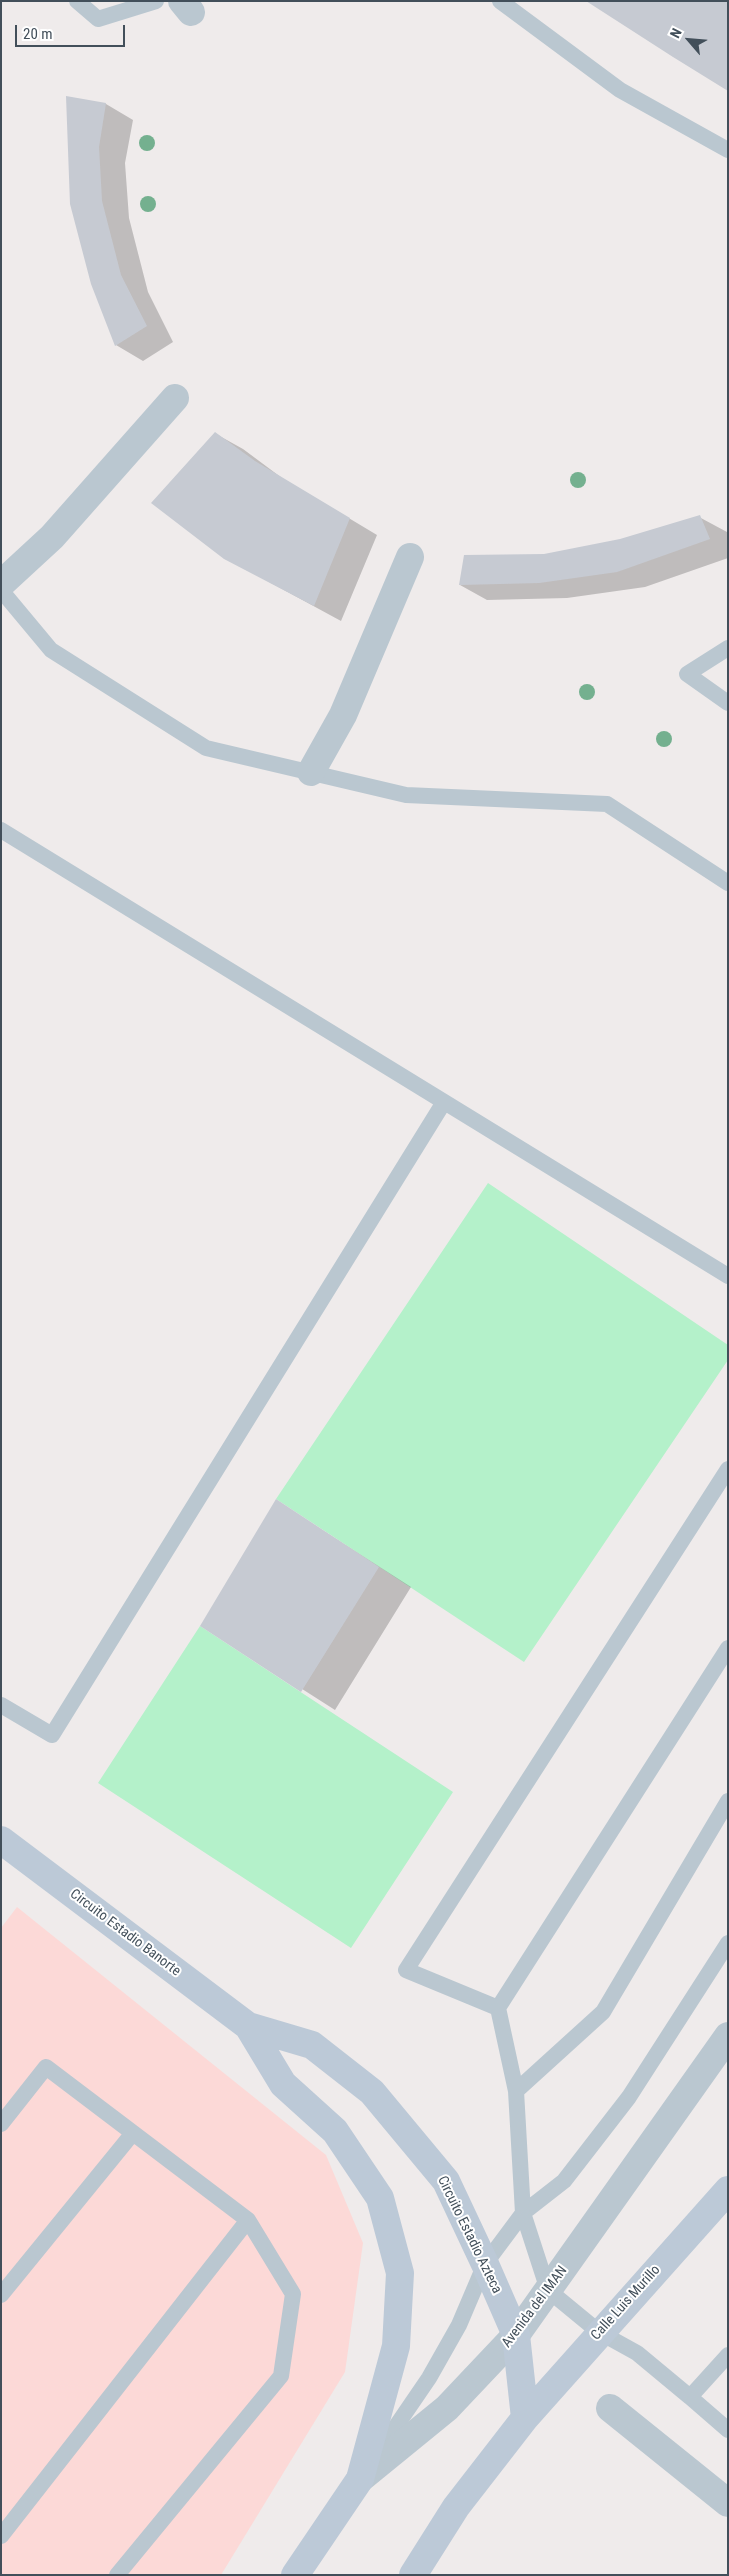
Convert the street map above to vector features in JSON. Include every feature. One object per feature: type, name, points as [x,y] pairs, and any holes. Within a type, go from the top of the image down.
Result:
[{"type":"main road","name":"Circuito Estadio Banorte","points":[[1,1840],[248,2026]]},
{"type":"main road","name":"Circuito Estadio Azteca","points":[[248,2026],[312,2045],[372,2092],[446,2180],[486,2264],[516,2335],[525,2418]]},
{"type":"main road","points":[[248,2026],[283,2084],[335,2131],[380,2198],[400,2273],[396,2346],[360,2479]]},
{"type":"main road","name":"Calle Luis Murillo","points":[[525,2418],[599,2332],[728,2190]]},
{"type":"main road","points":[[413,2575],[456,2507],[525,2418]]},
{"type":"main road","name":"Avenida del IMAN","points":[[295,2575],[360,2479]]},
{"type":"street","points":[[1,584],[52,537],[175,398]]},
{"type":"street","points":[[311,772],[343,715],[410,557]]},
{"type":"street","name":"Avenida del IMAN","points":[[360,2479],[448,2408],[516,2335],[728,2036]]},
{"type":"street","points":[[610,2408],[728,2502]]},
{"type":"lane","points":[[77,1],[98,20],[156,1]]},
{"type":"lane","points":[[500,1],[620,90],[728,150]]},
{"type":"lane","points":[[1,590],[51,650],[206,748],[406,795],[607,804],[728,884]]},
{"type":"lane","points":[[728,648],[687,674],[728,703]]},
{"type":"lane","points":[[1,830],[728,1276]]},
{"type":"lane","points":[[1,1705],[52,1735],[444,1102]]},
{"type":"lane","points":[[498,2008],[406,1970],[728,1468]]},
{"type":"lane","points":[[728,1648],[498,2008],[516,2091],[523,2213],[548,2290],[599,2332],[637,2353],[728,2430]]},
{"type":"lane","points":[[516,2091],[603,2012],[728,1801]]},
{"type":"lane","points":[[360,2479],[433,2371],[459,2325],[486,2264],[523,2213],[564,2181],[629,2098],[728,1943]]},
{"type":"lane","points":[[1,2124],[46,2067],[248,2220],[293,2294],[281,2376],[117,2575]]},
{"type":"lane","points":[[1,2295],[133,2133]]},
{"type":"lane","points":[[1,2536],[248,2220]]},
{"type":"lane","points":[[690,2397],[728,2355]]},
{"type":"shaded area","points":[[17,1907],[326,2155],[363,2243],[345,2372],[221,2575],[1,2575],[1,1928]]},
{"type":"green space","points":[[488,1183],[728,1345],[728,1360],[524,1662],[276,1499]]},
{"type":"green space","points":[[200,1626],[453,1792],[351,1948],[98,1783]]},
{"type":"building","points":[[586,1],[728,1],[728,91],[673,57]]},
{"type":"building","points":[[66,96],[106,103],[99,147],[102,201],[121,275],[147,326],[115,346],[91,284],[70,204]]},
{"type":"building","points":[[215,432],[255,461],[350,518],[314,606],[224,559],[151,503]]},
{"type":"building","points":[[700,515],[710,539],[617,572],[539,583],[459,585],[464,555],[544,554],[620,539]]},
{"type":"building","points":[[276,1499],[379,1567],[301,1692],[200,1626]]}]
